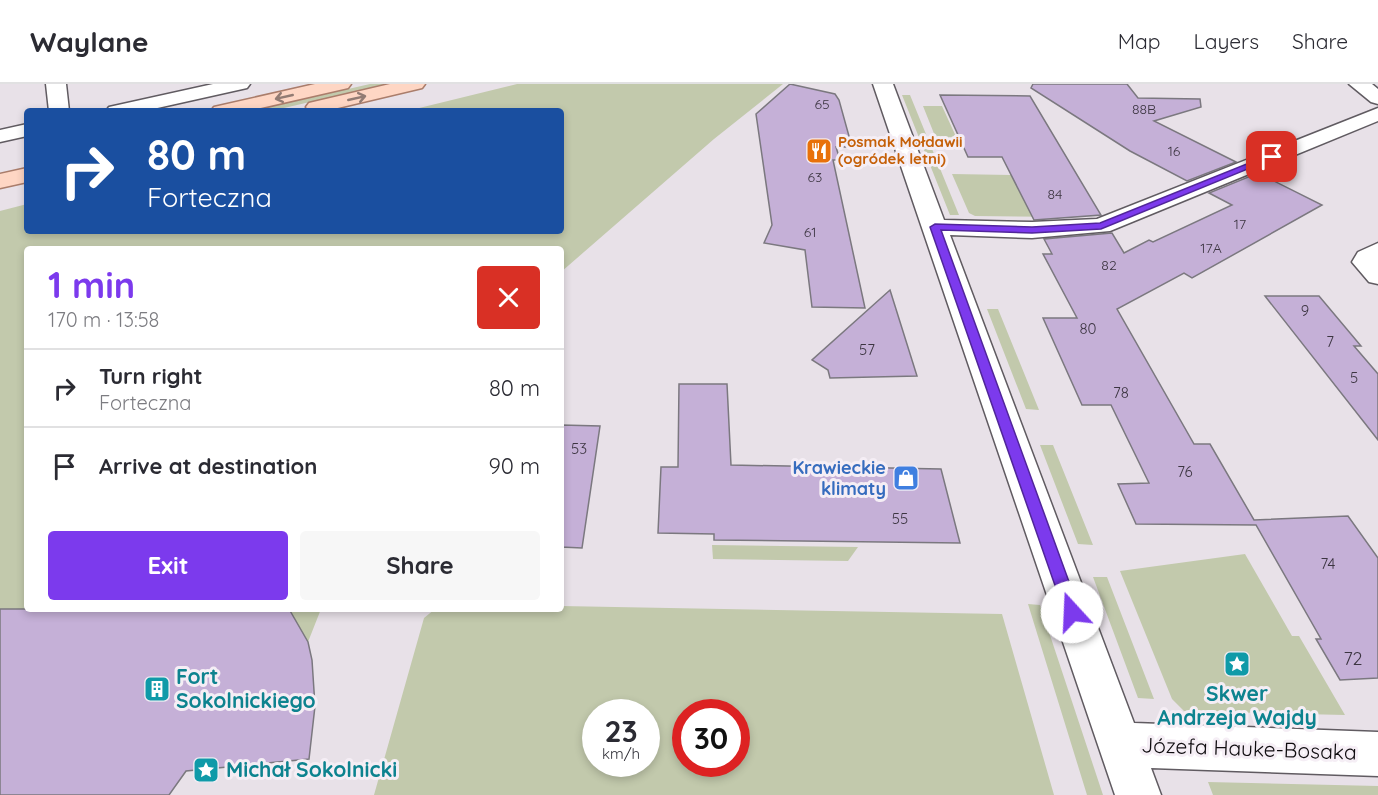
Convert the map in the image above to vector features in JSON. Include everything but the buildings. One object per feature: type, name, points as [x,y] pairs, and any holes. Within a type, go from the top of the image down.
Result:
[{"type":"main road","points":[[234,108],[341,84]]},
{"type":"main road","points":[[313,108],[416,84]]},
{"type":"main road","points":[[0,161],[24,156]]},
{"type":"main road","points":[[0,181],[24,176]]},
{"type":"street","points":[[56,84],[59,108]]},
{"type":"street","points":[[130,108],[240,84]]},
{"type":"street","points":[[882,84],[1138,795]]},
{"type":"street","points":[[1359,84],[1378,98]]},
{"type":"street","points":[[935,227],[1032,230],[1101,226],[1378,114]]},
{"type":"street","points":[[0,136],[24,131]]},
{"type":"street","points":[[1378,251],[1366,258],[1365,262],[1378,276]]},
{"type":"street","name":"Józefa Hauke-Bosaka","points":[[1120,745],[1378,754]]},
{"type":"green space","points":[[370,84],[388,84],[284,108],[265,108]]},
{"type":"green space","points":[[517,84],[783,84],[714,139],[564,269],[564,246],[24,246],[24,612],[320,612],[308,642],[312,660],[315,706],[310,752],[306,759],[187,771],[169,795],[0,795],[0,211],[24,205],[24,234],[564,234],[564,108],[419,108]]},
{"type":"green space","points":[[902,95],[910,95],[959,215],[950,215]]},
{"type":"green space","points":[[923,106],[942,106],[958,141],[937,141]]},
{"type":"green space","points":[[952,174],[1011,175],[1029,209],[1098,210],[1074,217],[975,216],[969,213]]},
{"type":"green space","points":[[987,309],[998,309],[1039,410],[1026,409]]},
{"type":"green space","points":[[1040,445],[1053,445],[1093,545],[1078,544]]},
{"type":"green space","points":[[712,545],[858,547],[848,561],[713,559]]},
{"type":"green space","name":"Skwer Andrzeja Wajdy","points":[[1245,554],[1292,636],[1299,636],[1345,715],[1184,711],[1172,699],[1120,571]]},
{"type":"green space","points":[[1093,577],[1107,577],[1154,699],[1138,698]]},
{"type":"green space","points":[[1028,604],[1040,605],[1103,795],[1087,795]]},
{"type":"green space","points":[[564,606],[1002,614],[1054,795],[374,795],[424,618],[431,612],[564,612]]},
{"type":"green space","points":[[1208,782],[1378,786],[1378,795],[1213,795]]},
{"type":"place","name":"Posmak Mołdawii (ogródek letni)","points":[[819,151]]},
{"type":"place","name":"Krawieckie klimaty","points":[[906,478]]},
{"type":"place","name":"Skwer Andrzeja Wajdy","points":[[1237,664]]},
{"type":"place","name":"Fort Sokolnickiego","points":[[157,689]]},
{"type":"place","name":"Michał Sokolnicki","points":[[206,770]]},
{"type":"route","points":[[1072,612],[935,227],[1032,230],[1101,226],[1116,222],[1272,157]]}]
